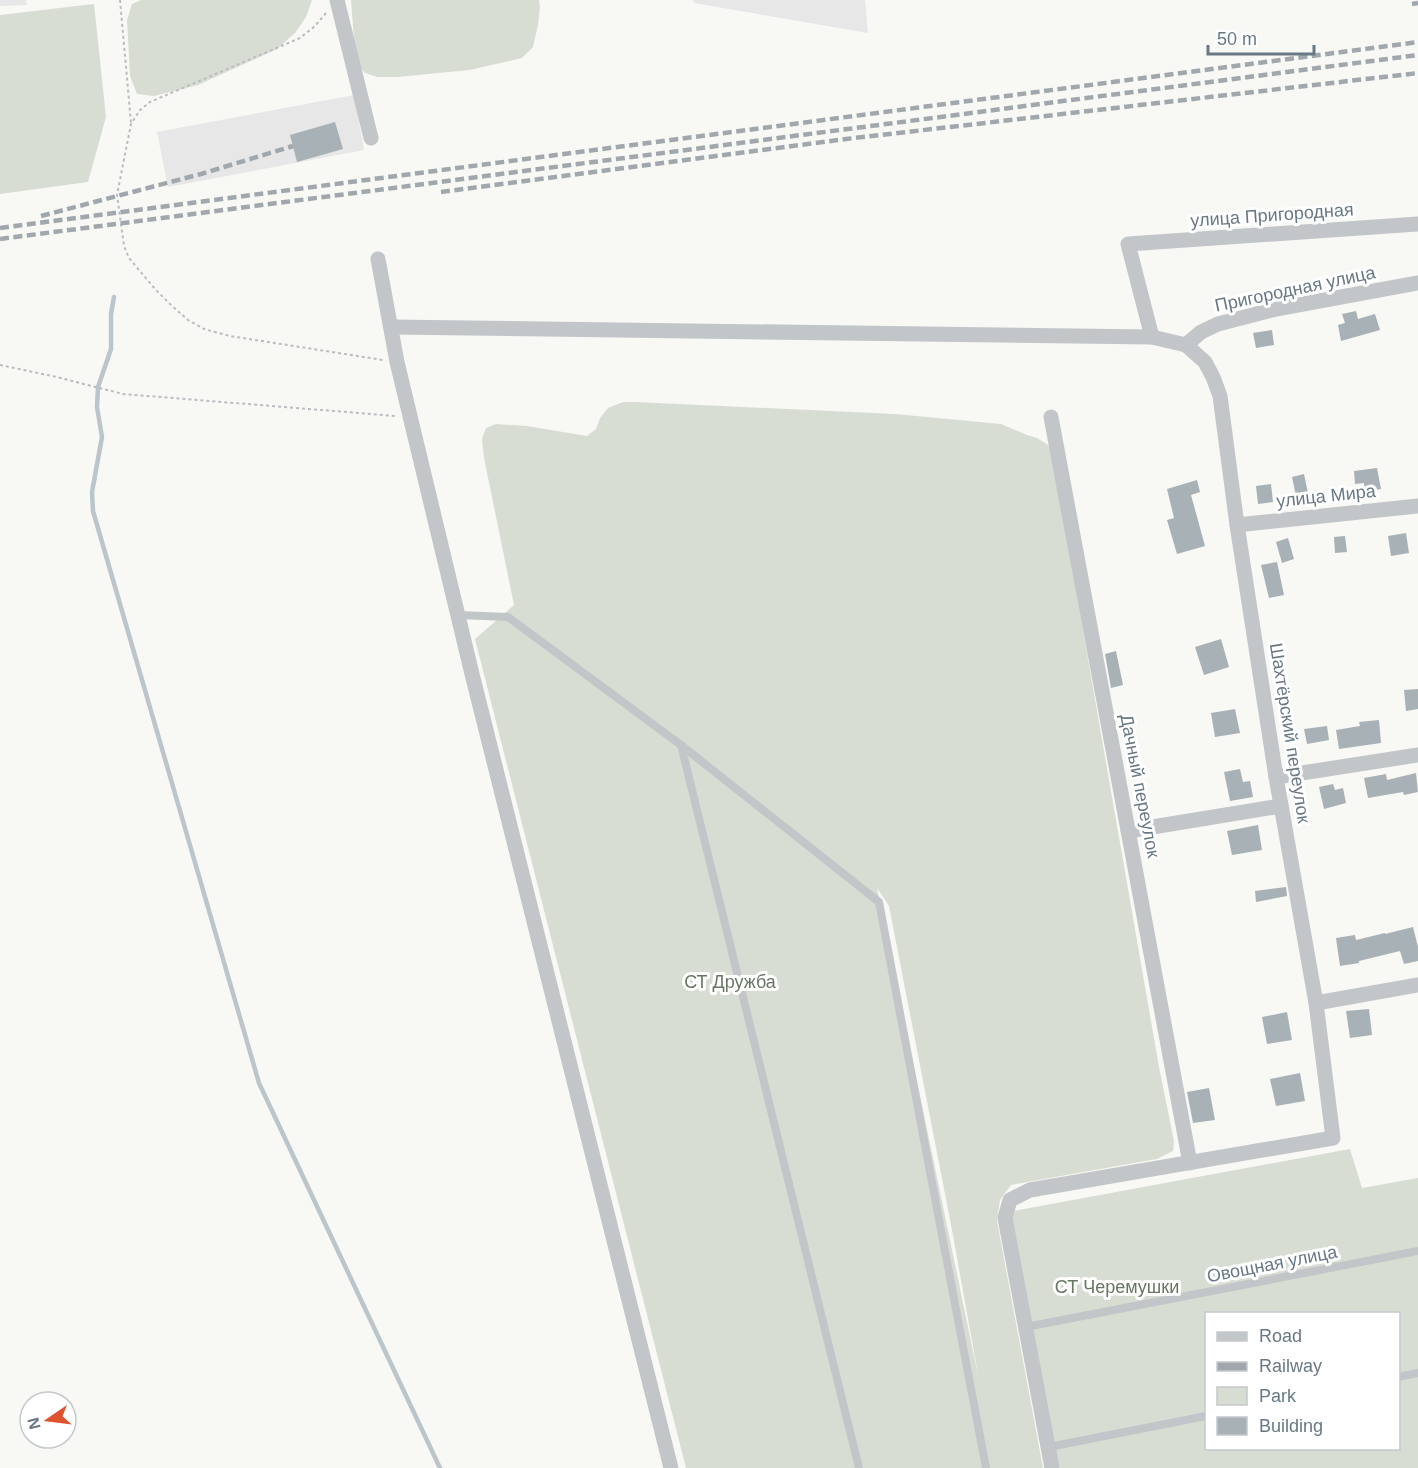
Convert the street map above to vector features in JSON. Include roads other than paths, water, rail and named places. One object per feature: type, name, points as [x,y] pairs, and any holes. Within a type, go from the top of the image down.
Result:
[{"type":"street","points":[[337,1],[371,138]]},
{"type":"street","name":"улица Пригородная","points":[[1152,337],[1128,244],[1418,224]]},
{"type":"street","points":[[378,259],[398,363],[458,615],[671,1468]]},
{"type":"street","name":"Пригородная улица","points":[[1186,345],[1201,332],[1218,324],[1276,309],[1418,283]]},
{"type":"street","points":[[391,327],[1152,337],[1186,345]]},
{"type":"street","name":"Шахтёрский переулок","points":[[1186,345],[1205,362],[1220,396],[1237,525],[1276,777],[1316,1003],[1333,1138],[1190,1163]]},
{"type":"street","name":"Дачный переулок","points":[[1052,417],[1190,1163]]},
{"type":"street","name":"улица Мира","points":[[1237,525],[1418,506]]},
{"type":"street","points":[[1276,777],[1418,755]]},
{"type":"street","points":[[1128,831],[1281,806]]},
{"type":"street","points":[[1316,1003],[1418,985]]},
{"type":"street","points":[[1053,1468],[1005,1218],[1010,1200],[1030,1190],[1190,1163]]},
{"type":"lane","points":[[458,615],[508,617],[681,745],[879,902],[986,1468]]},
{"type":"lane","points":[[681,745],[859,1468]]},
{"type":"lane","name":"Овощная улица","points":[[1026,1327],[1418,1251]]},
{"type":"lane","points":[[1400,1377],[1418,1373]]},
{"type":"lane","points":[[1048,1447],[1205,1416]]},
{"type":"waterway","points":[[114,297],[111,314],[111,349],[98,387],[97,407],[102,437],[92,492],[93,511],[259,1083],[440,1468]]},
{"type":"railway","points":[[1412,4],[1418,3]]},
{"type":"railway","points":[[0,228],[1418,42]]},
{"type":"railway","points":[[0,239],[1418,55]]},
{"type":"railway","points":[[441,192],[846,139],[1418,73]]},
{"type":"railway","points":[[41,216],[201,174],[293,146]]},
{"type":"park label","name":"СТ Дружба","points":[[730,982]]},
{"type":"park label","name":"СТ Черемушки","points":[[1117,1287]]}]
